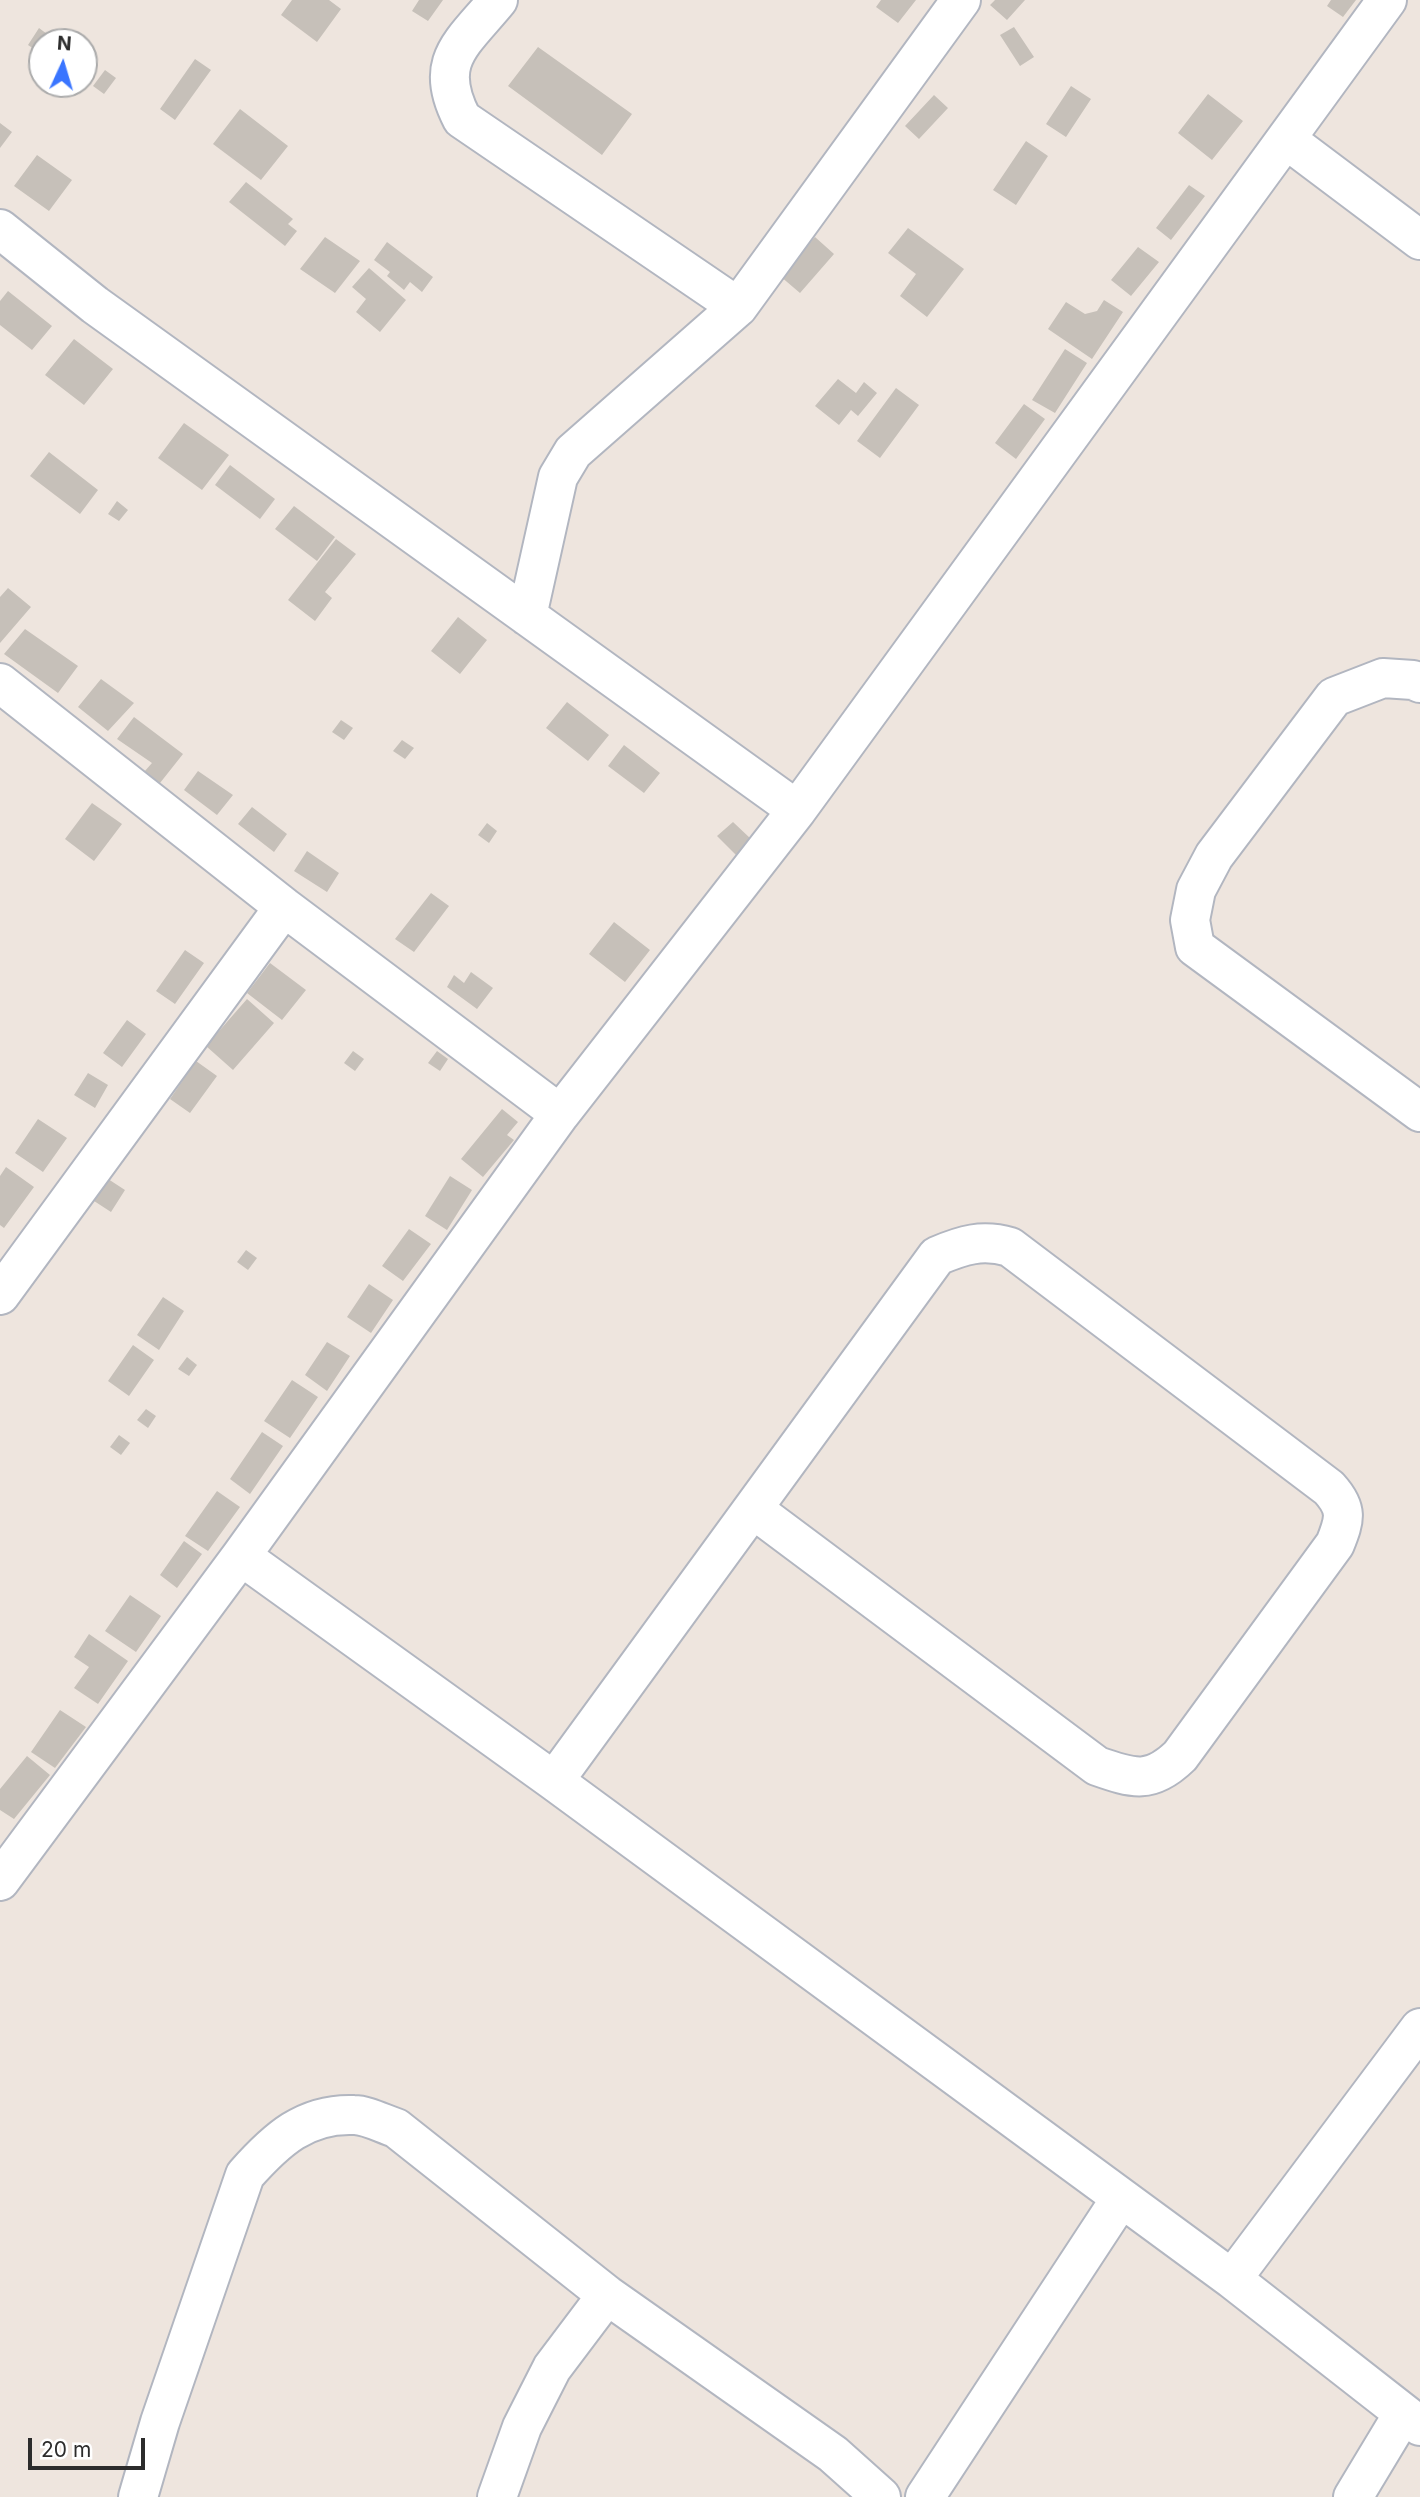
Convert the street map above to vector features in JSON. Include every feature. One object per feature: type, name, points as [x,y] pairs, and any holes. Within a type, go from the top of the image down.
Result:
[{"type":"street","points":[[498,0],[453,55],[448,79],[451,97],[463,120],[738,307]]},
{"type":"street","points":[[527,616],[558,477],[573,452],[738,307],[961,0]]},
{"type":"street","points":[[0,1881],[241,1556],[560,1114],[797,810],[1387,0]]},
{"type":"street","points":[[1287,140],[1420,240]]},
{"type":"street","points":[[0,229],[95,304],[797,810]]},
{"type":"street","points":[[1420,683],[1383,678],[1334,697],[1214,856],[1196,890],[1190,920],[1195,947],[1420,1112]]},
{"type":"street","points":[[1,686],[284,907],[560,1114]]},
{"type":"street","points":[[0,1295],[284,907]]},
{"type":"street","points":[[554,1780],[937,1256],[969,1243],[993,1242],[1010,1247],[1329,1488],[1341,1502],[1343,1524],[1335,1544],[1181,1756],[1161,1774],[1127,1776],[1097,1766],[753,1509]]},
{"type":"street","points":[[241,1556],[554,1780],[1232,2279],[1412,2420],[1353,2497]]},
{"type":"street","points":[[1232,2279],[1420,2028]]},
{"type":"street","points":[[138,2497],[160,2422],[245,2175],[272,2144],[317,2118],[357,2115],[396,2128],[607,2295],[833,2454],[881,2497]]},
{"type":"street","points":[[925,2497],[1121,2198]]},
{"type":"street","points":[[497,2497],[522,2427],[552,2368],[607,2295]]},
{"type":"building","points":[[292,0],[329,0],[341,9],[317,42],[281,15]]},
{"type":"building","points":[[419,0],[443,0],[428,21],[412,11]]},
{"type":"building","points":[[881,0],[916,0],[898,23],[876,7]]},
{"type":"building","points":[[995,0],[1025,0],[1007,20],[990,5]]},
{"type":"building","points":[[1331,0],[1356,0],[1343,17],[1327,6]]},
{"type":"building","points":[[1014,27],[1034,57],[1020,66],[1000,35]]},
{"type":"building","points":[[538,47],[632,114],[602,155],[508,86]]},
{"type":"building","points":[[195,59],[211,70],[175,120],[160,109]]},
{"type":"building","points":[[105,70],[116,78],[104,94],[98,90],[98,79]]},
{"type":"building","points":[[1071,86],[1091,99],[1066,137],[1046,124]]},
{"type":"building","points":[[1208,94],[1243,121],[1212,160],[1178,133]]},
{"type":"building","points":[[934,95],[948,108],[919,139],[905,126]]},
{"type":"building","points":[[240,109],[288,146],[261,180],[213,144]]},
{"type":"building","points":[[0,123],[12,132],[0,148]]},
{"type":"building","points":[[1026,141],[1048,156],[1016,205],[993,190]]},
{"type":"building","points":[[37,155],[72,180],[49,211],[14,186]]},
{"type":"building","points":[[246,182],[293,219],[288,224],[297,231],[285,246],[229,202]]},
{"type":"building","points":[[1189,185],[1205,196],[1171,240],[1156,228]]},
{"type":"building","points":[[908,228],[964,269],[927,317],[900,296],[916,274],[888,253]]},
{"type":"building","points":[[325,237],[360,261],[335,293],[300,269]]},
{"type":"building","points":[[815,237],[834,254],[800,293],[780,276]]},
{"type":"building","points":[[387,242],[433,277],[422,292],[410,282],[404,290],[387,276],[390,272],[374,260]]},
{"type":"building","points":[[1138,247],[1159,262],[1131,296],[1111,280]]},
{"type":"building","points":[[369,268],[406,300],[380,332],[356,312],[366,299],[352,287]]},
{"type":"building","points":[[8,291],[52,326],[32,350],[0,325],[0,301]]},
{"type":"building","points":[[1104,300],[1123,312],[1092,359],[1048,329],[1066,302],[1085,314],[1097,311]]},
{"type":"building","points":[[74,339],[113,369],[84,405],[45,375]]},
{"type":"building","points":[[1065,349],[1087,363],[1055,413],[1032,400]]},
{"type":"building","points":[[838,379],[856,393],[864,382],[877,393],[858,416],[851,410],[839,425],[815,406]]},
{"type":"building","points":[[896,388],[919,405],[880,458],[857,441]]},
{"type":"building","points":[[1024,404],[1045,419],[1016,459],[995,443]]},
{"type":"building","points":[[184,423],[229,455],[202,490],[158,458]]},
{"type":"building","points":[[49,452],[98,490],[80,514],[30,476]]},
{"type":"building","points":[[230,465],[275,499],[260,519],[215,485]]},
{"type":"building","points":[[117,501],[128,510],[119,521],[108,514]]},
{"type":"building","points":[[294,506],[335,537],[317,561],[275,529]]},
{"type":"building","points":[[336,539],[356,554],[325,592],[332,598],[315,621],[288,600]]},
{"type":"building","points":[[8,588],[31,607],[0,643],[0,597]]},
{"type":"building","points":[[458,617],[487,640],[460,674],[431,651]]},
{"type":"building","points":[[25,629],[78,666],[58,693],[4,654]]},
{"type":"building","points":[[101,679],[134,703],[108,731],[78,707]]},
{"type":"building","points":[[567,702],[609,735],[588,761],[546,728]]},
{"type":"building","points":[[134,717],[183,754],[160,783],[144,772],[152,763],[117,739]]},
{"type":"building","points":[[341,720],[353,728],[344,740],[332,732]]},
{"type":"building","points":[[402,740],[414,748],[405,759],[393,751]]},
{"type":"building","points":[[624,745],[660,773],[644,793],[608,766]]},
{"type":"building","points":[[198,771],[233,795],[217,815],[184,790]]},
{"type":"building","points":[[92,803],[122,824],[94,861],[65,839]]},
{"type":"building","points":[[252,807],[287,834],[274,852],[238,824]]},
{"type":"building","points":[[733,822],[751,839],[736,855],[717,836]]},
{"type":"building","points":[[487,823],[497,831],[489,843],[478,835]]},
{"type":"building","points":[[307,851],[339,873],[327,892],[294,871]]},
{"type":"building","points":[[431,893],[449,906],[414,952],[395,939]]},
{"type":"building","points":[[614,922],[650,950],[625,982],[589,954]]},
{"type":"building","points":[[185,950],[204,963],[175,1004],[156,991]]},
{"type":"building","points":[[270,963],[306,990],[282,1020],[247,993]]},
{"type":"building","points":[[471,972],[493,988],[477,1009],[447,987],[454,975],[464,983]]},
{"type":"building","points":[[247,999],[274,1023],[233,1070],[206,1046]]},
{"type":"building","points":[[127,1020],[146,1034],[122,1067],[103,1053]]},
{"type":"building","points":[[353,1051],[364,1059],[355,1071],[344,1063]]},
{"type":"building","points":[[437,1051],[448,1059],[440,1071],[428,1063]]},
{"type":"building","points":[[196,1061],[217,1076],[190,1113],[170,1099]]},
{"type":"building","points":[[88,1073],[108,1085],[95,1108],[74,1095]]},
{"type":"building","points":[[502,1109],[518,1122],[507,1135],[514,1140],[483,1177],[461,1159]]},
{"type":"building","points":[[38,1119],[67,1138],[43,1172],[15,1153]]},
{"type":"building","points":[[6,1167],[34,1187],[4,1228],[0,1225],[0,1176]]},
{"type":"building","points":[[450,1176],[472,1190],[447,1230],[425,1216]]},
{"type":"building","points":[[105,1177],[125,1190],[111,1212],[91,1199]]},
{"type":"building","points":[[409,1229],[431,1244],[403,1281],[382,1266]]},
{"type":"building","points":[[246,1250],[257,1258],[248,1270],[237,1262]]},
{"type":"building","points":[[369,1284],[393,1300],[371,1333],[347,1317]]},
{"type":"building","points":[[163,1297],[184,1311],[159,1350],[137,1335]]},
{"type":"building","points":[[327,1342],[350,1356],[327,1391],[305,1375]]},
{"type":"building","points":[[133,1345],[154,1360],[129,1396],[108,1381]]},
{"type":"building","points":[[187,1357],[197,1365],[189,1376],[178,1369]]},
{"type":"building","points":[[292,1380],[318,1397],[290,1438],[264,1421]]},
{"type":"building","points":[[146,1409],[156,1416],[148,1428],[137,1420]]},
{"type":"building","points":[[262,1432],[283,1446],[250,1494],[230,1479]]},
{"type":"building","points":[[119,1435],[130,1443],[121,1455],[110,1447]]},
{"type":"building","points":[[217,1491],[240,1507],[208,1551],[185,1536]]},
{"type":"building","points":[[184,1541],[202,1554],[177,1588],[160,1575]]},
{"type":"building","points":[[130,1595],[161,1616],[136,1652],[105,1631]]},
{"type":"building","points":[[89,1634],[128,1661],[98,1704],[74,1688],[89,1667],[74,1657]]},
{"type":"building","points":[[60,1710],[86,1727],[55,1768],[31,1752]]},
{"type":"building","points":[[27,1756],[50,1775],[14,1819],[0,1810],[0,1789]]}]
